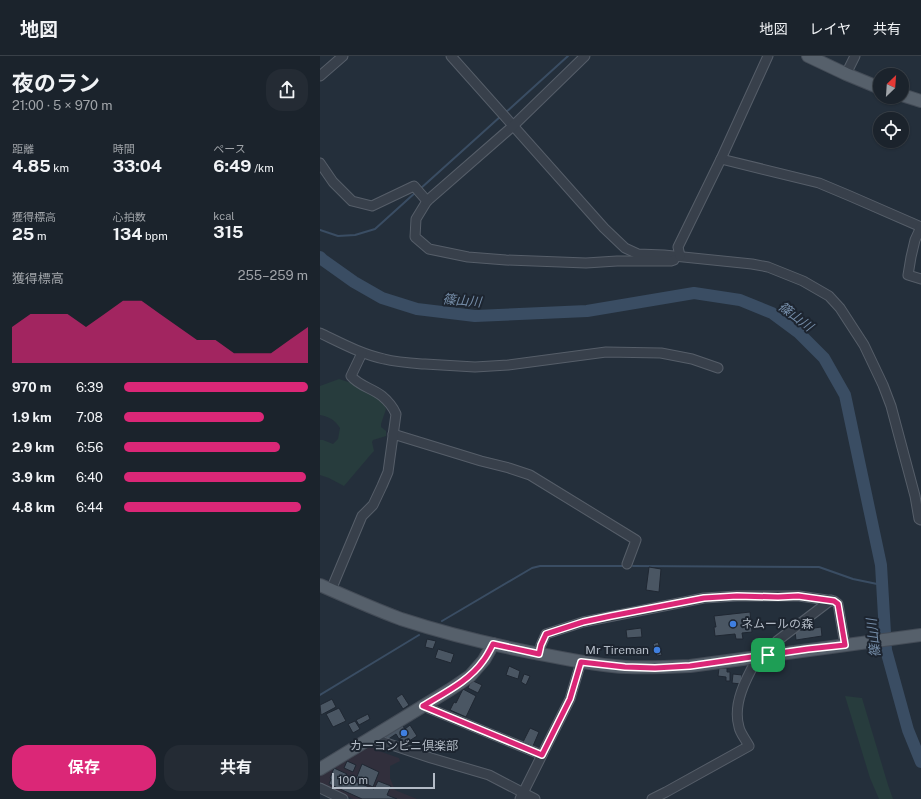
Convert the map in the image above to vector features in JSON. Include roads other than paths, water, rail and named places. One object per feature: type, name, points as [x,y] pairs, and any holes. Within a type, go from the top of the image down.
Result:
[{"type":"main road","points":[[808,56],[873,85]]},
{"type":"main road","points":[[909,97],[921,101]]},
{"type":"main road","points":[[325,587],[376,609],[432,629],[539,654],[581,662],[625,667],[655,668],[690,666],[921,635]]},
{"type":"main road","points":[[320,769],[470,676],[484,660],[493,644]]},
{"type":"street","points":[[320,76],[343,56]]},
{"type":"street","points":[[451,56],[604,228],[625,248],[638,254],[680,256],[768,267],[802,281],[829,296],[840,308],[864,345],[883,385],[891,406],[921,520]]},
{"type":"street","points":[[585,56],[513,126],[427,201],[416,219],[415,236],[429,249],[468,257],[586,264],[617,261],[671,261],[680,256]]},
{"type":"street","points":[[680,256],[678,247],[721,159],[768,56]]},
{"type":"street","points":[[846,74],[855,56]]},
{"type":"street","points":[[721,159],[819,183],[921,227],[914,240],[908,275],[921,279]]},
{"type":"street","points":[[320,163],[333,182],[352,201],[372,206],[414,186],[427,201]]},
{"type":"street","points":[[320,333],[362,353],[385,359],[422,364],[475,367],[508,365],[606,352],[661,353],[692,359],[718,368]]},
{"type":"street","points":[[325,587],[362,516],[372,505],[388,472],[396,414],[382,396],[351,376],[362,353]]},
{"type":"street","points":[[393,434],[530,475],[636,540],[627,564]]},
{"type":"street","points":[[539,654],[546,634],[583,622],[704,598],[737,596],[798,596],[834,601],[838,604],[847,645]]},
{"type":"street","points":[[652,799],[749,746],[739,728],[737,714],[739,696],[747,677],[777,641],[831,600]]},
{"type":"street","points":[[522,796],[570,699],[581,662]]},
{"type":"street","points":[[423,706],[542,755]]},
{"type":"street","points":[[371,738],[489,775],[522,796],[536,799]]},
{"type":"street","points":[[320,788],[343,799]]},
{"type":"waterway","points":[[505,113],[568,56]]},
{"type":"waterway","points":[[420,189],[501,116]]},
{"type":"waterway","points":[[320,230],[338,236],[355,235],[375,229],[416,192]]},
{"type":"waterway","name":"篠山川","points":[[320,257],[354,282],[382,298],[417,309],[475,316],[587,311],[694,293],[740,300],[772,313],[799,333],[824,358],[845,395],[881,565],[886,650],[908,730],[921,762]]},
{"type":"waterway","points":[[442,621],[532,568],[540,566],[625,566]]},
{"type":"waterway","points":[[633,566],[819,567],[853,579],[882,585]]},
{"type":"waterway","points":[[320,695],[419,635]]},
{"type":"place","name":"ネムールの森","points":[[733,624]]},
{"type":"place","name":"Mr Tireman","points":[[657,650]]},
{"type":"place","name":"カーコンビニ倶楽部","points":[[404,733]]}]
